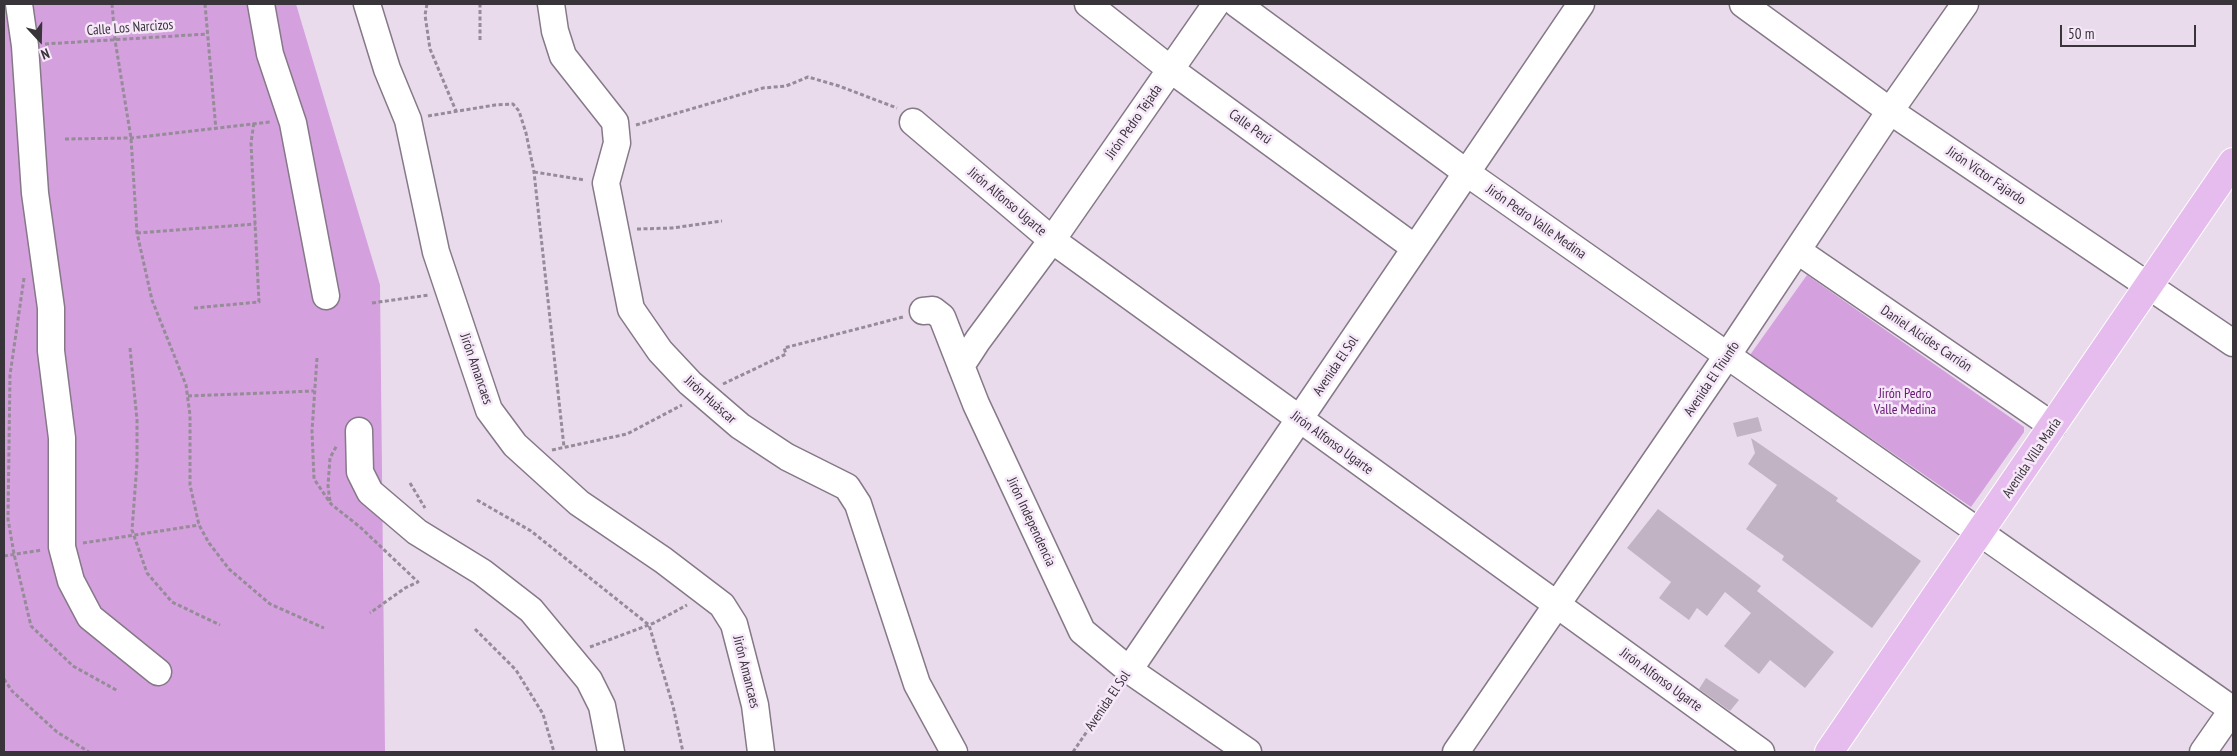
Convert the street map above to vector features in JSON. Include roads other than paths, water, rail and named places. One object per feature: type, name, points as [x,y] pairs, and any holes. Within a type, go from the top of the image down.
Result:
[{"type":"main road","name":"Avenida Villa María","points":[[1829,752],[2233,162]]},
{"type":"street","points":[[19,4],[25,46],[35,193],[51,308],[51,350],[62,438],[62,546],[71,581],[90,616],[158,672]]},
{"type":"street","points":[[261,4],[270,54],[293,123],[326,296]]},
{"type":"street","name":"Jirón Amancaes","points":[[367,4],[387,69],[408,120],[436,252],[489,410],[515,444],[579,503],[664,560],[722,605],[734,624],[755,705],[760,752]]},
{"type":"street","name":"Jirón Huáscar","points":[[551,4],[555,31],[563,56],[615,122],[617,143],[606,183],[630,308],[660,351],[684,377],[740,426],[787,457],[847,487],[858,504],[916,684],[954,752]]},
{"type":"street","name":"Calle Perú","points":[[1088,4],[1170,69],[1415,248]]},
{"type":"street","name":"Jirón Pedro Tejada","points":[[1052,240],[1216,4]]},
{"type":"street","name":"Jirón Pedro Valle Medina","points":[[1237,4],[1467,173],[2233,710]]},
{"type":"street","name":"Avenida El Sol","points":[[1129,670],[1581,4]]},
{"type":"street","name":"Jirón Víctor Fajardo","points":[[1743,4],[1890,111],[2233,343]]},
{"type":"street","name":"Avenida El Triunfo","points":[[1456,752],[1727,356],[1890,111],[1965,4]]},
{"type":"street","name":"Jirón Alfonso Ugarte","points":[[913,122],[1052,240],[1556,606],[1761,752]]},
{"type":"street","points":[[961,366],[1052,240]]},
{"type":"street","name":"Daniel Alcides Carrión","points":[[1798,251],[2053,426]]},
{"type":"street","name":"Jirón Independencia","points":[[923,311],[933,310],[942,317],[976,404],[1082,631],[1129,670],[1248,752]]},
{"type":"street","points":[[359,430],[360,472],[370,492],[417,532],[482,572],[531,610],[589,680],[602,706],[611,752]]},
{"type":"street","points":[[2202,752],[2233,710]]}]
